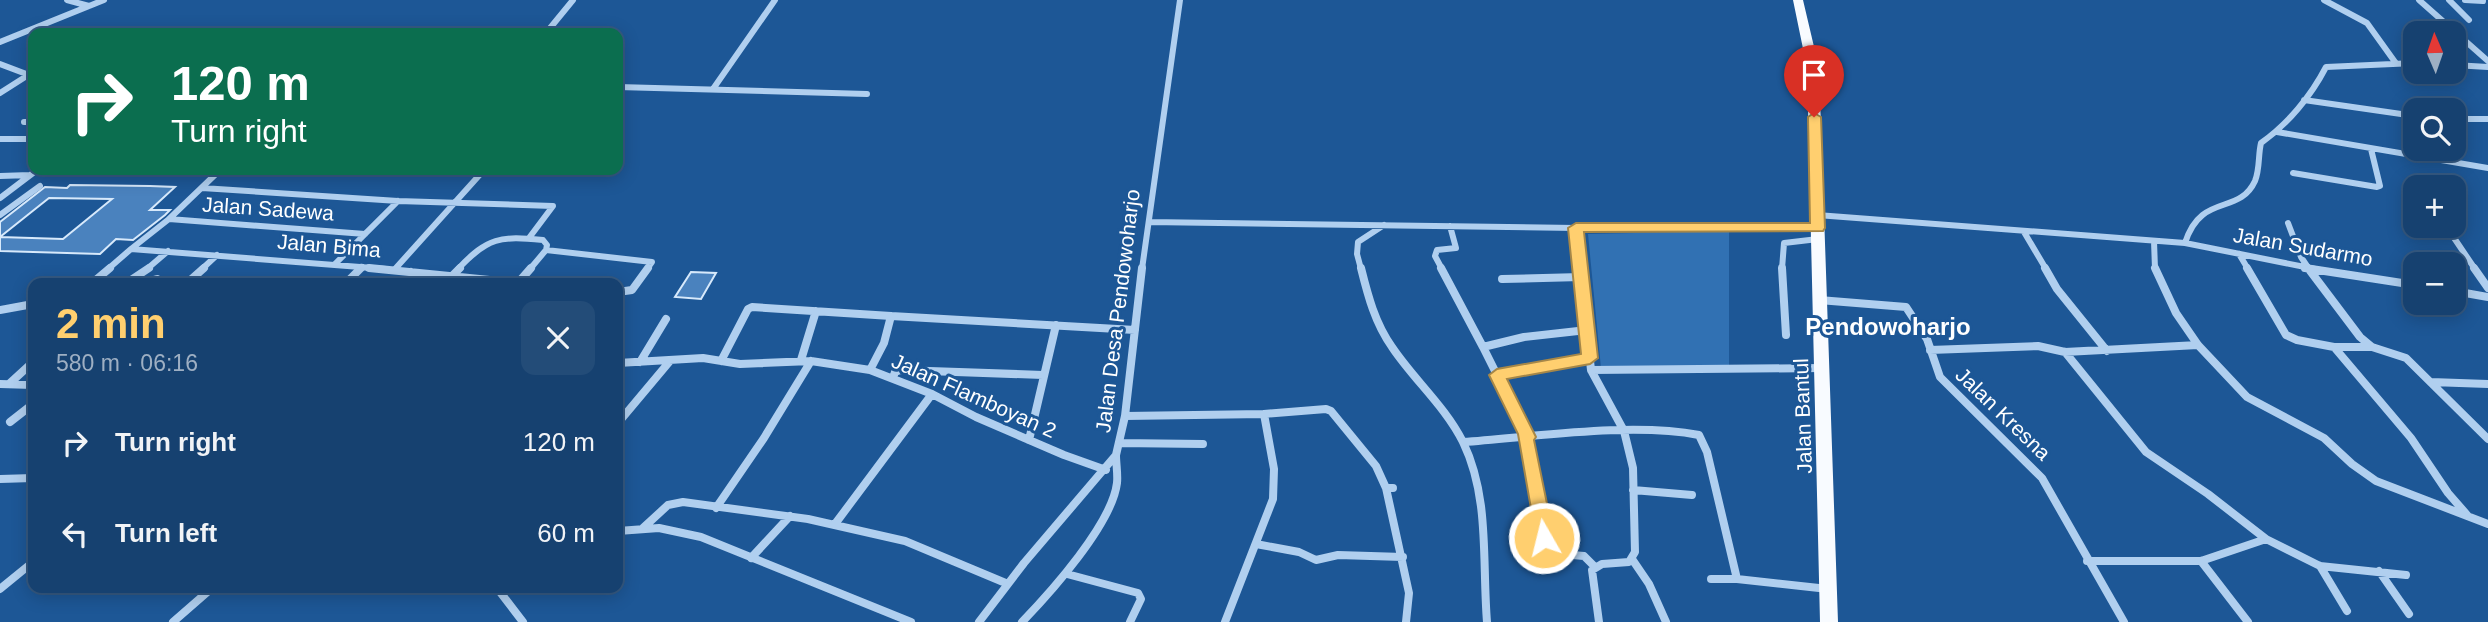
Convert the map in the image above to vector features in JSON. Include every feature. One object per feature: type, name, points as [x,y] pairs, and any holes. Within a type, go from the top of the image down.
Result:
[{"type":"main road","name":"Jalan Bantul","points":[[1798,0],[1813,68],[1829,622]]},
{"type":"street","points":[[67,0],[90,6]]},
{"type":"street","points":[[34,28],[104,0]]},
{"type":"street","points":[[550,28],[573,0]]},
{"type":"street","points":[[713,89],[775,0]]},
{"type":"street","name":"Jalan Desa Pendowoharjo","points":[[979,622],[1116,455],[1125,416],[1180,0]]},
{"type":"street","points":[[2325,0],[2367,23],[2395,62]]},
{"type":"street","points":[[2419,0],[2488,61]]},
{"type":"street","points":[[2449,0],[2469,20]]},
{"type":"street","points":[[2465,0],[2483,0],[2488,5]]},
{"type":"street","points":[[0,42],[28,30]]},
{"type":"street","points":[[0,34],[9,38]]},
{"type":"street","points":[[2185,243],[2188,229],[2195,217],[2234,201],[2251,188],[2257,175],[2261,143],[2277,132],[2312,94],[2329,65],[2403,62]]},
{"type":"street","points":[[0,64],[28,73]]},
{"type":"street","points":[[2466,66],[2488,67]]},
{"type":"street","points":[[0,93],[28,76]]},
{"type":"street","points":[[623,87],[867,94]]},
{"type":"street","points":[[2304,100],[2403,114]]},
{"type":"street","points":[[2466,119],[2488,119]]},
{"type":"street","points":[[2277,132],[2403,155]]},
{"type":"street","points":[[0,139],[28,139]]},
{"type":"street","points":[[2293,173],[2377,187],[2380,186],[2371,149]]},
{"type":"street","points":[[2441,161],[2488,168]]},
{"type":"street","points":[[0,176],[30,175]]},
{"type":"street","points":[[0,198],[30,175]]},
{"type":"street","points":[[98,278],[169,219],[215,175]]},
{"type":"street","points":[[396,270],[480,175]]},
{"type":"street","points":[[0,215],[40,186]]},
{"type":"street","points":[[202,188],[398,201],[550,204],[552,208],[528,238]]},
{"type":"street","points":[[335,264],[398,201]]},
{"type":"street","name":"Jalan Sadewa","points":[[169,219],[365,234]]},
{"type":"street","points":[[1149,222],[1576,228],[1817,227]]},
{"type":"street","points":[[2288,223],[2307,268],[2352,327],[2372,347]]},
{"type":"street","points":[[1384,225],[1356,244],[1383,335],[1445,413],[1463,442],[1482,500],[1487,622]]},
{"type":"street","points":[[1450,226],[1456,248],[1437,250],[1435,256],[1526,437],[1544,528],[1545,550],[1549,553],[1584,556],[1594,566],[1620,564],[1632,559]]},
{"type":"street","points":[[1786,335],[1782,266],[1784,243],[1817,227]]},
{"type":"street","name":"Jalan Sudarmo","points":[[1817,227],[2024,232],[2185,243],[2307,268],[2403,283]]},
{"type":"street","points":[[1576,228],[1591,370],[1624,431],[1633,468],[1635,547],[1632,559],[1648,584],[1666,622]]},
{"type":"street","points":[[2024,232],[2057,289],[2107,351]]},
{"type":"street","points":[[2454,238],[2488,288]]},
{"type":"street","points":[[452,276],[488,239],[543,240],[547,245],[546,250],[521,278]]},
{"type":"street","points":[[2154,241],[2153,261],[2159,282],[2198,345],[2247,397],[2324,438],[2367,476],[2389,487],[2488,524]]},
{"type":"street","name":"Jalan Bima","points":[[132,248],[335,264],[456,278]]},
{"type":"street","points":[[546,250],[652,262],[645,276],[632,290],[623,291]]},
{"type":"street","points":[[138,278],[169,251]]},
{"type":"street","points":[[2239,254],[2288,338],[2334,347],[2372,347],[2402,356],[2488,439]]},
{"type":"street","points":[[193,278],[218,255]]},
{"type":"street","points":[[351,278],[362,267]]},
{"type":"street","points":[[406,278],[411,272]]},
{"type":"street","points":[[1502,279],[1581,277]]},
{"type":"street","points":[[2466,293],[2488,297]]},
{"type":"street","name":"Jalan Kresna","points":[[1818,300],[1904,306],[1918,324],[1940,377],[2042,478],[2124,622]]},
{"type":"street","points":[[0,310],[28,305]]},
{"type":"street","points":[[721,361],[750,308],[1135,330]]},
{"type":"street","points":[[801,360],[816,311]]},
{"type":"street","points":[[870,370],[884,344],[891,316]]},
{"type":"street","points":[[640,362],[666,319]]},
{"type":"street","points":[[1028,440],[1056,325]]},
{"type":"street","points":[[1483,347],[1562,331],[1587,330]]},
{"type":"street","points":[[1930,350],[2038,346],[2065,352],[2198,345]]},
{"type":"street","points":[[2334,347],[2411,438],[2448,493],[2469,517]]},
{"type":"street","points":[[2065,352],[2146,452],[2208,494],[2266,539],[2319,566],[2406,575]]},
{"type":"street","name":"Jalan Flamboyan 2","points":[[623,363],[703,358],[740,364],[811,360],[870,370],[932,394],[1028,440],[1106,470]]},
{"type":"street","points":[[1497,375],[1590,358]]},
{"type":"street","points":[[623,417],[670,360]]},
{"type":"street","points":[[716,508],[764,438],[811,360]]},
{"type":"street","points":[[5,384],[28,366]]},
{"type":"street","points":[[1591,370],[1823,368]]},
{"type":"street","points":[[893,378],[895,372],[900,370],[1043,375]]},
{"type":"street","points":[[2431,382],[2488,384]]},
{"type":"street","points":[[5,384],[28,385]]},
{"type":"street","points":[[835,524],[932,394]]},
{"type":"street","points":[[10,422],[28,408]]},
{"type":"street","points":[[1125,416],[1264,414],[1320,409],[1331,411],[1376,466],[1390,488],[1409,593],[1406,622]]},
{"type":"street","points":[[1225,622],[1273,499],[1271,449],[1264,414]]},
{"type":"street","points":[[1463,442],[1624,431],[1678,431],[1699,435],[1707,452],[1737,579]]},
{"type":"street","points":[[1119,443],[1203,444]]},
{"type":"street","points":[[1022,622],[1067,574],[1110,505],[1117,483],[1116,455]]},
{"type":"street","points":[[0,479],[28,477]]},
{"type":"street","points":[[1633,490],[1692,495]]},
{"type":"street","points":[[643,528],[662,509],[676,502],[790,516],[835,524],[920,546],[1008,584]]},
{"type":"street","points":[[751,558],[790,516]]},
{"type":"street","points":[[623,530],[643,528],[687,533],[911,622]]},
{"type":"street","points":[[2087,561],[2201,561],[2266,539]]},
{"type":"street","points":[[1256,544],[1299,552],[1316,560],[1338,555],[1403,556]]},
{"type":"street","points":[[2201,561],[2248,622]]},
{"type":"street","points":[[0,589],[28,566]]},
{"type":"street","points":[[1594,566],[1592,570],[1599,622]]},
{"type":"street","points":[[2319,566],[2347,611]]},
{"type":"street","points":[[2379,571],[2409,614]]},
{"type":"street","points":[[1067,574],[1138,593],[1141,599],[1130,622]]},
{"type":"street","points":[[1710,579],[1737,579],[1829,589]]},
{"type":"street","points":[[173,622],[206,593]]},
{"type":"street","points":[[501,593],[523,622]]},
{"type":"shaded area","points":[[1729,231],[1729,369],[1601,368],[1588,234]]},
{"type":"building","points":[[70,185],[175,187],[150,210],[170,210],[165,215],[133,240],[116,239],[100,254],[0,251],[0,237],[0,222],[45,187],[67,188]],"holes":[[[49,198],[112,199],[63,239],[0,237]]]},
{"type":"building","points":[[691,272],[716,273],[701,299],[675,297]]},
{"type":"district","name":"Pendowoharjo","points":[[1888,327]]},
{"type":"route","points":[[1544,538],[1525,437],[1528,437],[1497,375],[1590,358],[1576,228],[1818,228],[1814,117]]}]
